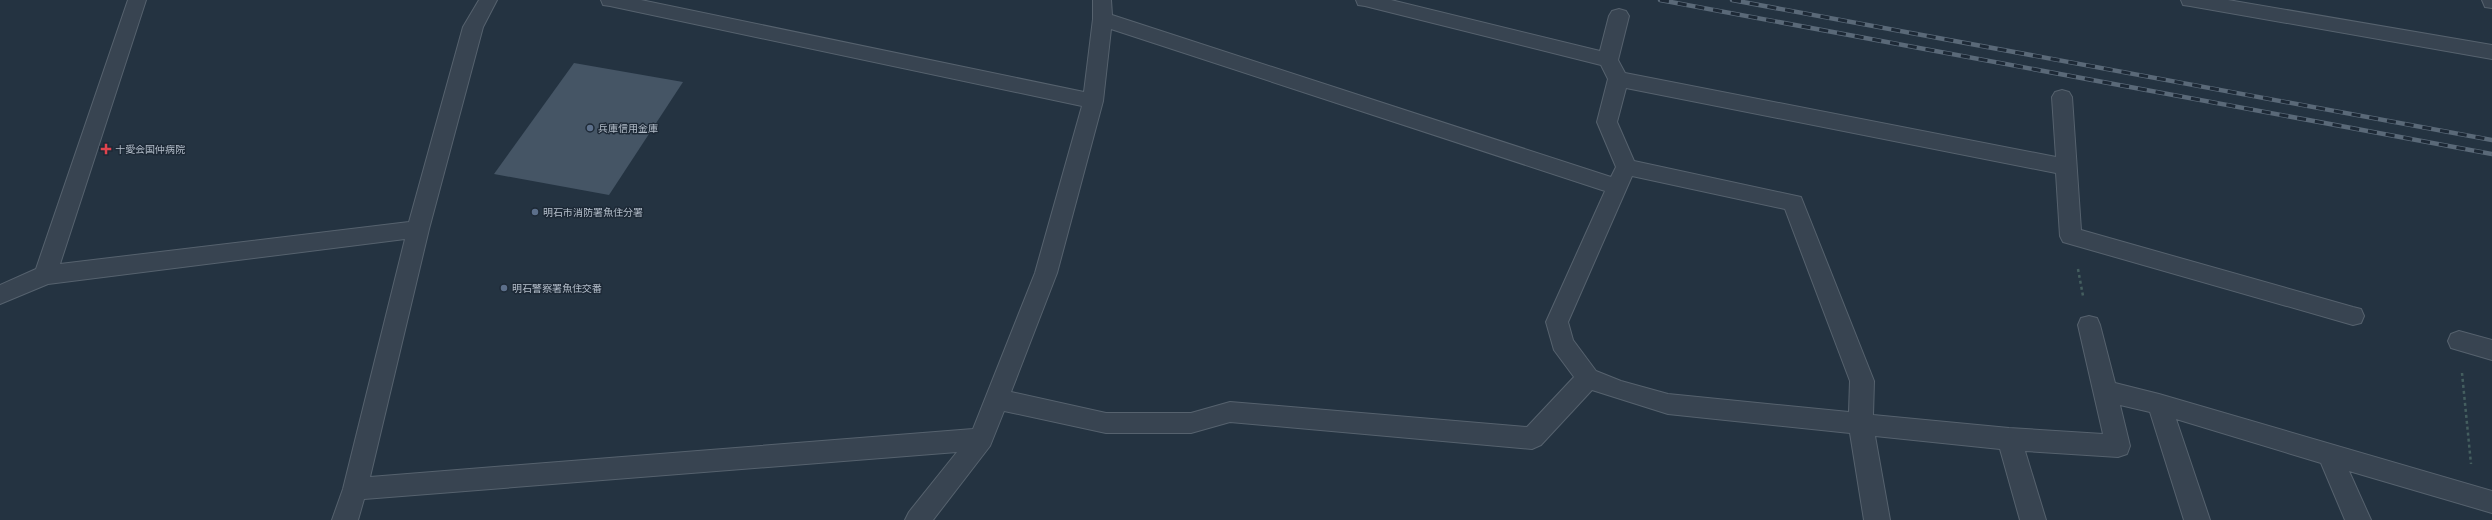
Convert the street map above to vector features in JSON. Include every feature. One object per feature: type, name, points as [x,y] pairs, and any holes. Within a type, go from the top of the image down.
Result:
[{"type":"street","points":[[45,275],[137,0]]},
{"type":"street","points":[[345,520],[355,489],[418,229],[473,27],[488,0]]},
{"type":"street","points":[[610,0],[1093,101]]},
{"type":"street","points":[[1365,0],[1613,70],[2066,167]]},
{"type":"street","points":[[2190,0],[2492,52]]},
{"type":"street","points":[[918,520],[981,438],[998,399],[1046,273],[1093,101],[1102,9],[1621,177],[1793,204],[1862,382],[1861,425],[1876,520]]},
{"type":"street","points":[[1619,16],[1607,122],[1621,177],[1557,322],[1562,343],[1588,378],[1618,390],[1668,404],[2009,439],[2118,446],[2089,325]]},
{"type":"street","points":[[2062,97],[2071,236],[2354,316]]},
{"type":"street","points":[[0,295],[45,275],[418,229]]},
{"type":"street","points":[[2459,341],[2492,350]]},
{"type":"street","points":[[998,399],[1106,422],[1191,423],[1230,412],[1532,438],[1588,378]]},
{"type":"street","points":[[2105,391],[2159,404],[2483,500]]},
{"type":"street","points":[[2159,404],[2197,520]]},
{"type":"street","points":[[355,489],[981,438]]},
{"type":"street","points":[[2009,439],[2033,520]]},
{"type":"street","points":[[2330,454],[2358,520]]},
{"type":"path","points":[[2071,236],[2089,325]]},
{"type":"path","points":[[2459,341],[2483,500]]},
{"type":"building","name":"兵庫信用金庫","points":[[574,63],[683,82],[609,195],[494,174]]},
{"type":"railway","points":[[1660,0],[2492,154]]},
{"type":"railway","points":[[1732,0],[2492,140]]},
{"type":"place","name":"兵庫信用金庫","points":[[590,128]]},
{"type":"place","name":"十愛会国仲病院","points":[[106,149]]},
{"type":"place","name":"明石市消防署魚住分署","points":[[535,212]]},
{"type":"place","name":"明石警察署魚住交番","points":[[504,288]]}]
